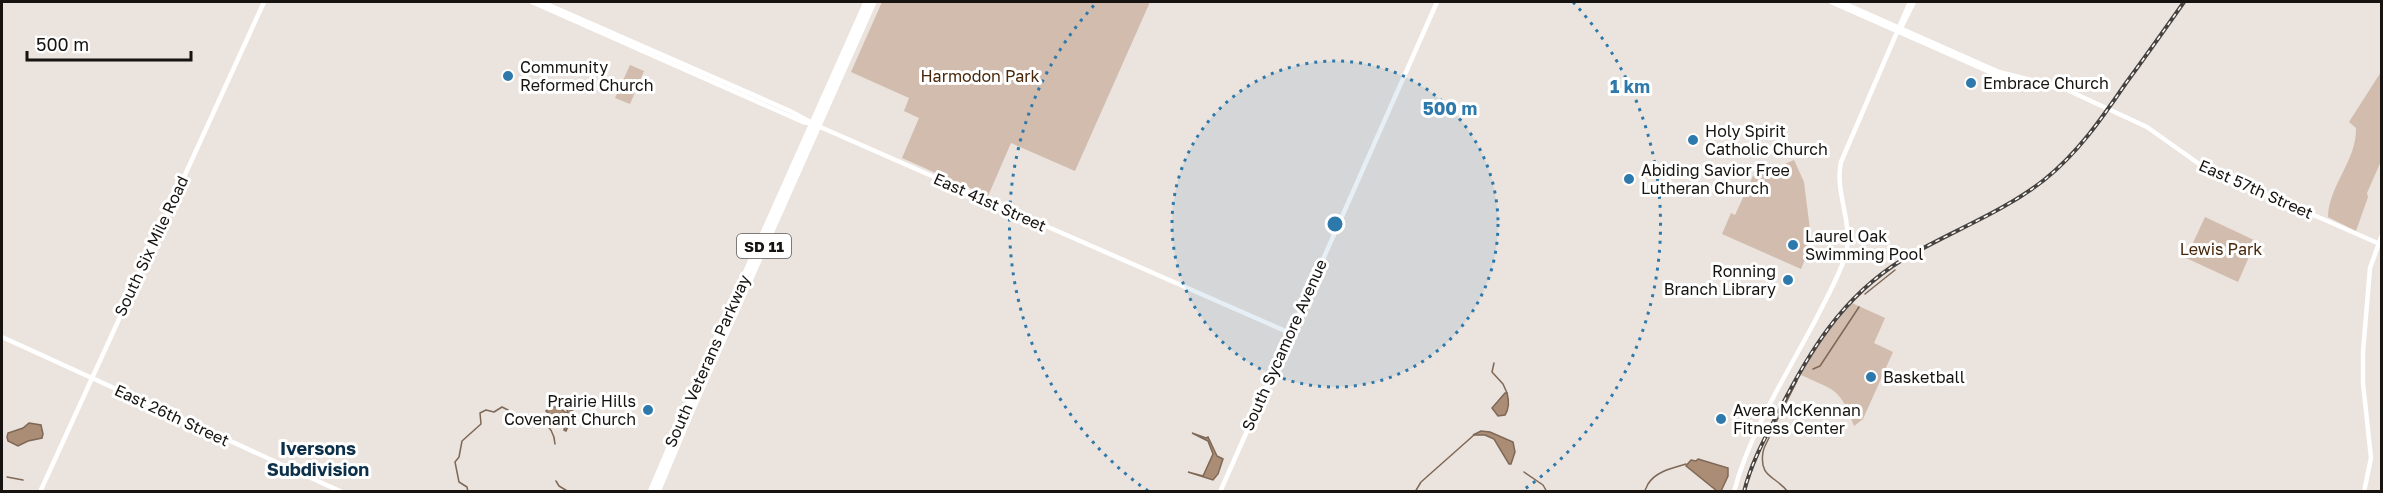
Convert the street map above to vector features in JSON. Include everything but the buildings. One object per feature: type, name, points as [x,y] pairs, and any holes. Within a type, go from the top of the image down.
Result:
[{"type":"highway","name":"South Veterans Parkway","points":[[657,492],[867,2]]},
{"type":"highway","name":"South Veterans Parkway","points":[[651,492],[681,419],[873,2]]},
{"type":"main road","name":"South Six Mile Road","points":[[40,492],[264,2]]},
{"type":"main road","name":"East 41st Street","points":[[532,2],[803,122],[815,125]]},
{"type":"main road","name":"East 41st Street","points":[[542,2],[1289,334]]},
{"type":"main road","name":"South Sycamore Avenue","points":[[1220,492],[1437,2]]},
{"type":"main road","name":"East 57th Street","points":[[1831,2],[1900,29],[1956,58],[2008,79],[2072,92]]},
{"type":"main road","name":"East 57th Street","points":[[1841,2],[2011,76],[2054,84],[2072,92],[2153,130],[2199,164],[2380,244]]},
{"type":"main road","points":[[1900,29],[1910,2]]},
{"type":"main road","points":[[1734,492],[1747,453],[1829,294],[1845,255],[1847,241],[1840,164],[1914,2]]},
{"type":"main road","points":[[1956,58],[1984,65]]},
{"type":"main road","points":[[2364,492],[2371,458],[2362,383],[2363,352],[2370,269],[2382,235]]},
{"type":"main road","name":"East 26th Street","points":[[2,337],[342,492]]},
{"type":"green space","name":"Harmodon Park","points":[[882,2],[1150,2],[1075,171],[1011,143],[988,196],[902,158],[919,118],[904,111],[909,98],[851,72]]},
{"type":"green space","points":[[630,65],[644,71],[630,104],[615,98]]},
{"type":"green space","points":[[2381,72],[2381,161],[2367,193],[2368,197],[2356,231],[2328,217],[2333,194],[2348,162],[2355,140],[2356,128],[2349,122]]},
{"type":"green space","points":[[1794,160],[1804,182],[1811,238],[1801,269],[1722,234],[1731,213],[1735,215],[1753,176]]},
{"type":"green space","name":"Lewis Park","points":[[2205,217],[2256,241],[2238,282],[2186,258]]},
{"type":"green space","points":[[1852,303],[1885,318],[1874,343],[1893,352],[1863,419],[1854,426],[1845,404],[1835,392],[1801,375],[1822,339]]},
{"type":"shaded area","points":[[1505,393],[1508,399],[1507,410],[1505,415],[1498,416],[1492,408]]},
{"type":"shaded area","points":[[558,402],[574,412],[566,431],[564,430],[567,416],[562,426],[546,411],[550,407],[558,407],[568,414]]},
{"type":"shaded area","points":[[29,423],[41,425],[42,438],[18,446],[8,441],[8,433],[23,428]]},
{"type":"shaded area","points":[[1481,431],[1490,432],[1513,442],[1515,452],[1511,464],[1494,439],[1485,435],[1473,435]]},
{"type":"shaded area","points":[[1192,433],[1208,437],[1217,456],[1223,459],[1218,474],[1213,480],[1188,472],[1203,476],[1213,454],[1208,441]]},
{"type":"shaded area","points":[[1698,459],[1728,468],[1728,476],[1721,491],[1717,491],[1686,466],[1691,460]]},
{"type":"waterway","points":[[1865,294],[1895,270]]},
{"type":"waterway","points":[[1813,369],[1820,366],[1859,307]]},
{"type":"waterway","points":[[1494,363],[1492,372],[1503,384],[1507,393]]},
{"type":"waterway","points":[[1788,492],[1766,472],[1762,460],[1764,447],[1797,381]]},
{"type":"waterway","points":[[468,492],[467,487],[459,482],[455,462],[459,457],[462,441],[481,424],[480,413],[486,410],[494,412],[502,407],[515,416],[536,417],[551,430],[555,444]]},
{"type":"waterway","points":[[1415,492],[1421,482],[1474,435]]},
{"type":"waterway","points":[[1644,492],[1655,476],[1686,464]]},
{"type":"waterway","points":[[1524,472],[1543,485],[1547,492]]},
{"type":"waterway","points":[[7,477],[23,480]]},
{"type":"waterway","points":[[556,481],[559,486],[569,492]]},
{"type":"waterway","points":[[45,491],[50,492]]},
{"type":"railway","points":[[1744,492],[1759,451],[1790,390],[1815,348],[1845,309],[1862,291],[1902,260],[2011,202],[2056,170],[2079,147],[2184,2]]},
{"type":"place","name":"Community Reformed Church","points":[[508,76]]},
{"type":"place","name":"Embrace Church","points":[[1971,83]]},
{"type":"place","name":"Holy Spirit Catholic Church","points":[[1693,140]]},
{"type":"place","name":"Abiding Savior Free Lutheran Church","points":[[1629,179]]},
{"type":"place","name":"Laurel Oak Swimming Pool","points":[[1793,245]]},
{"type":"place","name":"Ronning Branch Library","points":[[1788,280]]},
{"type":"place","name":"Basketball","points":[[1871,377]]},
{"type":"place","name":"Prairie Hills Covenant Church","points":[[648,410]]},
{"type":"place","name":"Avera McKennan Fitness Center","points":[[1721,419]]},
{"type":"district","name":"Iversons Subdivision","points":[[318,458]]}]
